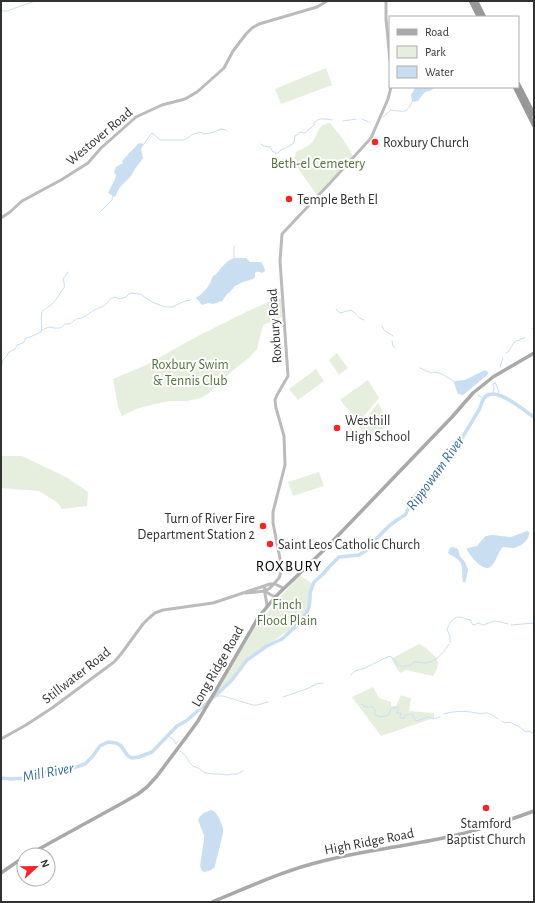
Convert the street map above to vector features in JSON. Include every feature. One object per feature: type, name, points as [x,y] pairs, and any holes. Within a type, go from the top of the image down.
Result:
[{"type":"highway","points":[[471,1],[478,16]]},
{"type":"highway","points":[[476,1],[484,16]]},
{"type":"highway","points":[[519,86],[534,115]]},
{"type":"highway","points":[[516,88],[534,125]]},
{"type":"main road","name":"Long Ridge Road","points":[[43,847],[126,802],[147,787],[190,732],[258,618],[283,588],[331,542],[450,419],[473,393],[490,380],[534,353]]},
{"type":"main road","name":"High Ridge Road","points":[[212,902],[309,864],[366,851],[453,836],[534,811]]},
{"type":"main road","points":[[1,873],[16,863]]},
{"type":"street","name":"Westover Road","points":[[1,218],[22,201],[61,180],[88,163],[136,117],[162,106],[185,99],[197,92],[224,68],[238,44],[252,28],[259,24],[317,7],[327,1]]},
{"type":"street","points":[[386,1],[389,50]]},
{"type":"street","name":"Roxbury Road","points":[[275,584],[280,578],[282,570],[273,522],[273,512],[285,465],[284,436],[275,401],[288,376],[280,261],[282,234],[371,138],[388,99],[391,88]]},
{"type":"street","points":[[265,591],[275,584],[283,588]]},
{"type":"street","name":"Stillwater Road","points":[[1,739],[52,708],[106,668],[117,659],[143,624],[156,613],[168,609],[213,603],[250,590],[275,584]]},
{"type":"street","points":[[265,586],[267,606]]},
{"type":"street","points":[[265,591],[267,594],[275,597]]},
{"type":"street","name":"Stillwater Road","points":[[246,592],[265,591]]},
{"type":"green space","points":[[326,68],[332,85],[281,104],[275,89]]},
{"type":"green space","name":"Beth-el Cemetery","points":[[330,123],[343,139],[353,156],[317,195],[301,173],[294,160],[296,152],[313,141],[320,127]]},
{"type":"green space","name":"Roxbury Swim & Tennis Club","points":[[281,298],[282,317],[263,325],[257,349],[209,393],[201,398],[187,401],[169,401],[136,409],[122,416],[118,407],[113,379],[146,365],[194,338],[248,311]]},
{"type":"green space","points":[[337,353],[348,368],[339,375],[329,360]]},
{"type":"green space","points":[[316,369],[324,381],[298,400],[289,389]]},
{"type":"green space","points":[[368,380],[379,398],[359,422],[341,401],[341,399]]},
{"type":"green space","points":[[378,403],[389,423],[368,439],[359,427]]},
{"type":"green space","points":[[1,456],[22,456],[66,477],[88,492],[87,506],[62,509],[57,502],[39,491],[1,488]]},
{"type":"green space","points":[[319,472],[324,486],[293,496],[288,482]]},
{"type":"green space","name":"Finch Flood Plain","points":[[300,574],[313,584],[310,603],[299,624],[248,657],[237,676],[220,694],[215,695],[255,627]]},
{"type":"green space","points":[[419,644],[431,652],[438,661],[438,667],[433,676],[406,670],[400,673],[391,659]]},
{"type":"green space","points":[[373,687],[379,698],[391,702],[391,706],[396,706],[401,695],[411,698],[409,711],[434,713],[434,718],[381,736],[352,697]]},
{"type":"water","points":[[415,88],[434,88],[425,92],[418,101],[412,102],[411,95]]},
{"type":"water","points":[[139,143],[144,144],[141,149],[143,158],[131,176],[120,187],[115,197],[108,193],[115,179],[116,175],[114,172],[116,167],[123,163],[122,161]]},
{"type":"water","points":[[234,258],[246,258],[250,262],[261,262],[265,271],[262,273],[255,273],[255,277],[253,279],[235,286],[222,301],[202,305],[196,298],[202,294],[210,284],[213,276],[227,262]]},
{"type":"water","points":[[485,370],[488,372],[486,376],[463,395],[458,394],[454,383],[455,381],[465,380]]},
{"type":"water","points":[[527,531],[529,532],[529,535],[524,543],[513,548],[503,547],[494,562],[487,568],[479,564],[467,550],[467,548],[477,546],[486,536],[492,535],[511,537]]},
{"type":"water","points":[[451,547],[458,549],[460,556],[465,562],[468,570],[465,582],[463,582],[462,579],[461,564],[456,558],[448,553]]},
{"type":"water","points":[[212,810],[219,817],[223,826],[223,832],[215,867],[205,872],[202,871],[200,866],[204,835],[198,820],[202,814]]},
{"type":"waterway","points":[[1,11],[7,11],[35,1]]},
{"type":"waterway","points":[[383,117],[391,110],[406,111],[412,102]]},
{"type":"waterway","points":[[343,121],[356,119]]},
{"type":"waterway","points":[[362,119],[369,122]]},
{"type":"waterway","points":[[261,144],[270,147],[276,154],[294,143],[295,135],[300,132],[305,133],[318,120],[332,120]]},
{"type":"waterway","points":[[144,144],[153,133],[160,140],[184,140],[191,135],[200,132],[204,134],[221,129],[227,131]]},
{"type":"waterway","points":[[100,212],[112,200],[113,194]]},
{"type":"waterway","points":[[234,246],[234,258]]},
{"type":"waterway","points":[[1,369],[3,360],[8,353],[15,349],[17,345],[23,343],[26,338],[41,332],[42,312],[54,303],[64,288],[63,279],[68,272]]},
{"type":"waterway","points":[[77,319],[85,317],[94,310],[105,305],[110,299],[115,297],[120,299],[126,297],[130,293],[140,294],[152,302],[165,307],[172,307],[191,300]]},
{"type":"waterway","points":[[336,309],[340,313],[351,310],[364,320]]},
{"type":"waterway","points":[[42,330],[49,327],[60,328],[65,324],[71,323]]},
{"type":"waterway","points":[[382,326],[384,330],[393,336]]},
{"type":"waterway","points":[[506,353],[515,341],[525,337]]},
{"type":"waterway","points":[[392,341],[395,348]]},
{"type":"waterway","points":[[500,367],[503,358]]},
{"type":"waterway","points":[[420,368],[432,373],[435,372],[442,374],[455,382]]},
{"type":"waterway","points":[[495,382],[499,392],[497,394]]},
{"type":"waterway","points":[[493,394],[493,384],[495,383]]},
{"type":"waterway","name":"Rippowam River","points":[[1,778],[26,778],[46,772],[64,771],[85,764],[100,746],[108,742],[118,744],[128,756],[132,758],[152,752],[177,726],[186,721],[232,680],[247,660],[267,646],[282,639],[294,628],[306,614],[309,607],[310,593],[314,582],[339,557],[359,555],[370,548],[373,542],[389,526],[405,515],[414,497],[427,482],[435,478],[444,462],[448,461],[486,396],[491,394],[504,397],[534,417]]},
{"type":"waterway","name":"Rippowam River","points":[[478,395],[484,399]]},
{"type":"waterway","points":[[450,642],[450,636],[447,630],[450,624],[456,617],[466,619]]},
{"type":"waterway","points":[[467,619],[470,620],[473,625],[479,623],[483,625],[494,621],[508,624]]},
{"type":"waterway","points":[[511,625],[534,623]]},
{"type":"waterway","points":[[351,675],[356,671],[390,656],[395,660],[397,665],[401,666],[410,666],[414,662],[430,662],[438,657],[449,644]]},
{"type":"waterway","points":[[283,697],[316,684],[323,683]]},
{"type":"waterway","points":[[215,696],[223,696],[253,705],[268,702]]},
{"type":"waterway","points":[[361,704],[365,707],[373,707],[375,710],[375,715],[380,717],[386,716],[389,714],[391,709],[397,707],[399,709],[396,713],[401,713],[401,718],[405,718],[405,715],[412,714],[416,721],[429,717],[433,719],[440,717]]},
{"type":"waterway","points":[[444,714],[458,711],[481,714],[488,713],[498,719]]},
{"type":"waterway","points":[[502,721],[505,723],[510,722],[526,732],[530,731],[534,734]]},
{"type":"waterway","points":[[168,736],[174,740],[176,744],[178,741]]},
{"type":"waterway","points":[[180,751],[191,764],[206,773],[227,775],[237,774],[243,771]]},
{"type":"place","name":"Roxbury Church","points":[[375,142]]},
{"type":"place","name":"Temple Beth El","points":[[289,199]]},
{"type":"place","name":"Westhill High School","points":[[337,428]]},
{"type":"place","name":"Turn of River Fire Department Station 2","points":[[263,526]]},
{"type":"place","name":"Saint Leos Catholic Church","points":[[270,544]]},
{"type":"place","name":"Stamford Baptist Church","points":[[486,808]]},
{"type":"district","name":"ROXBURY","points":[[289,566]]},
{"type":"water label","name":"Mill River","points":[[48,772]]}]
